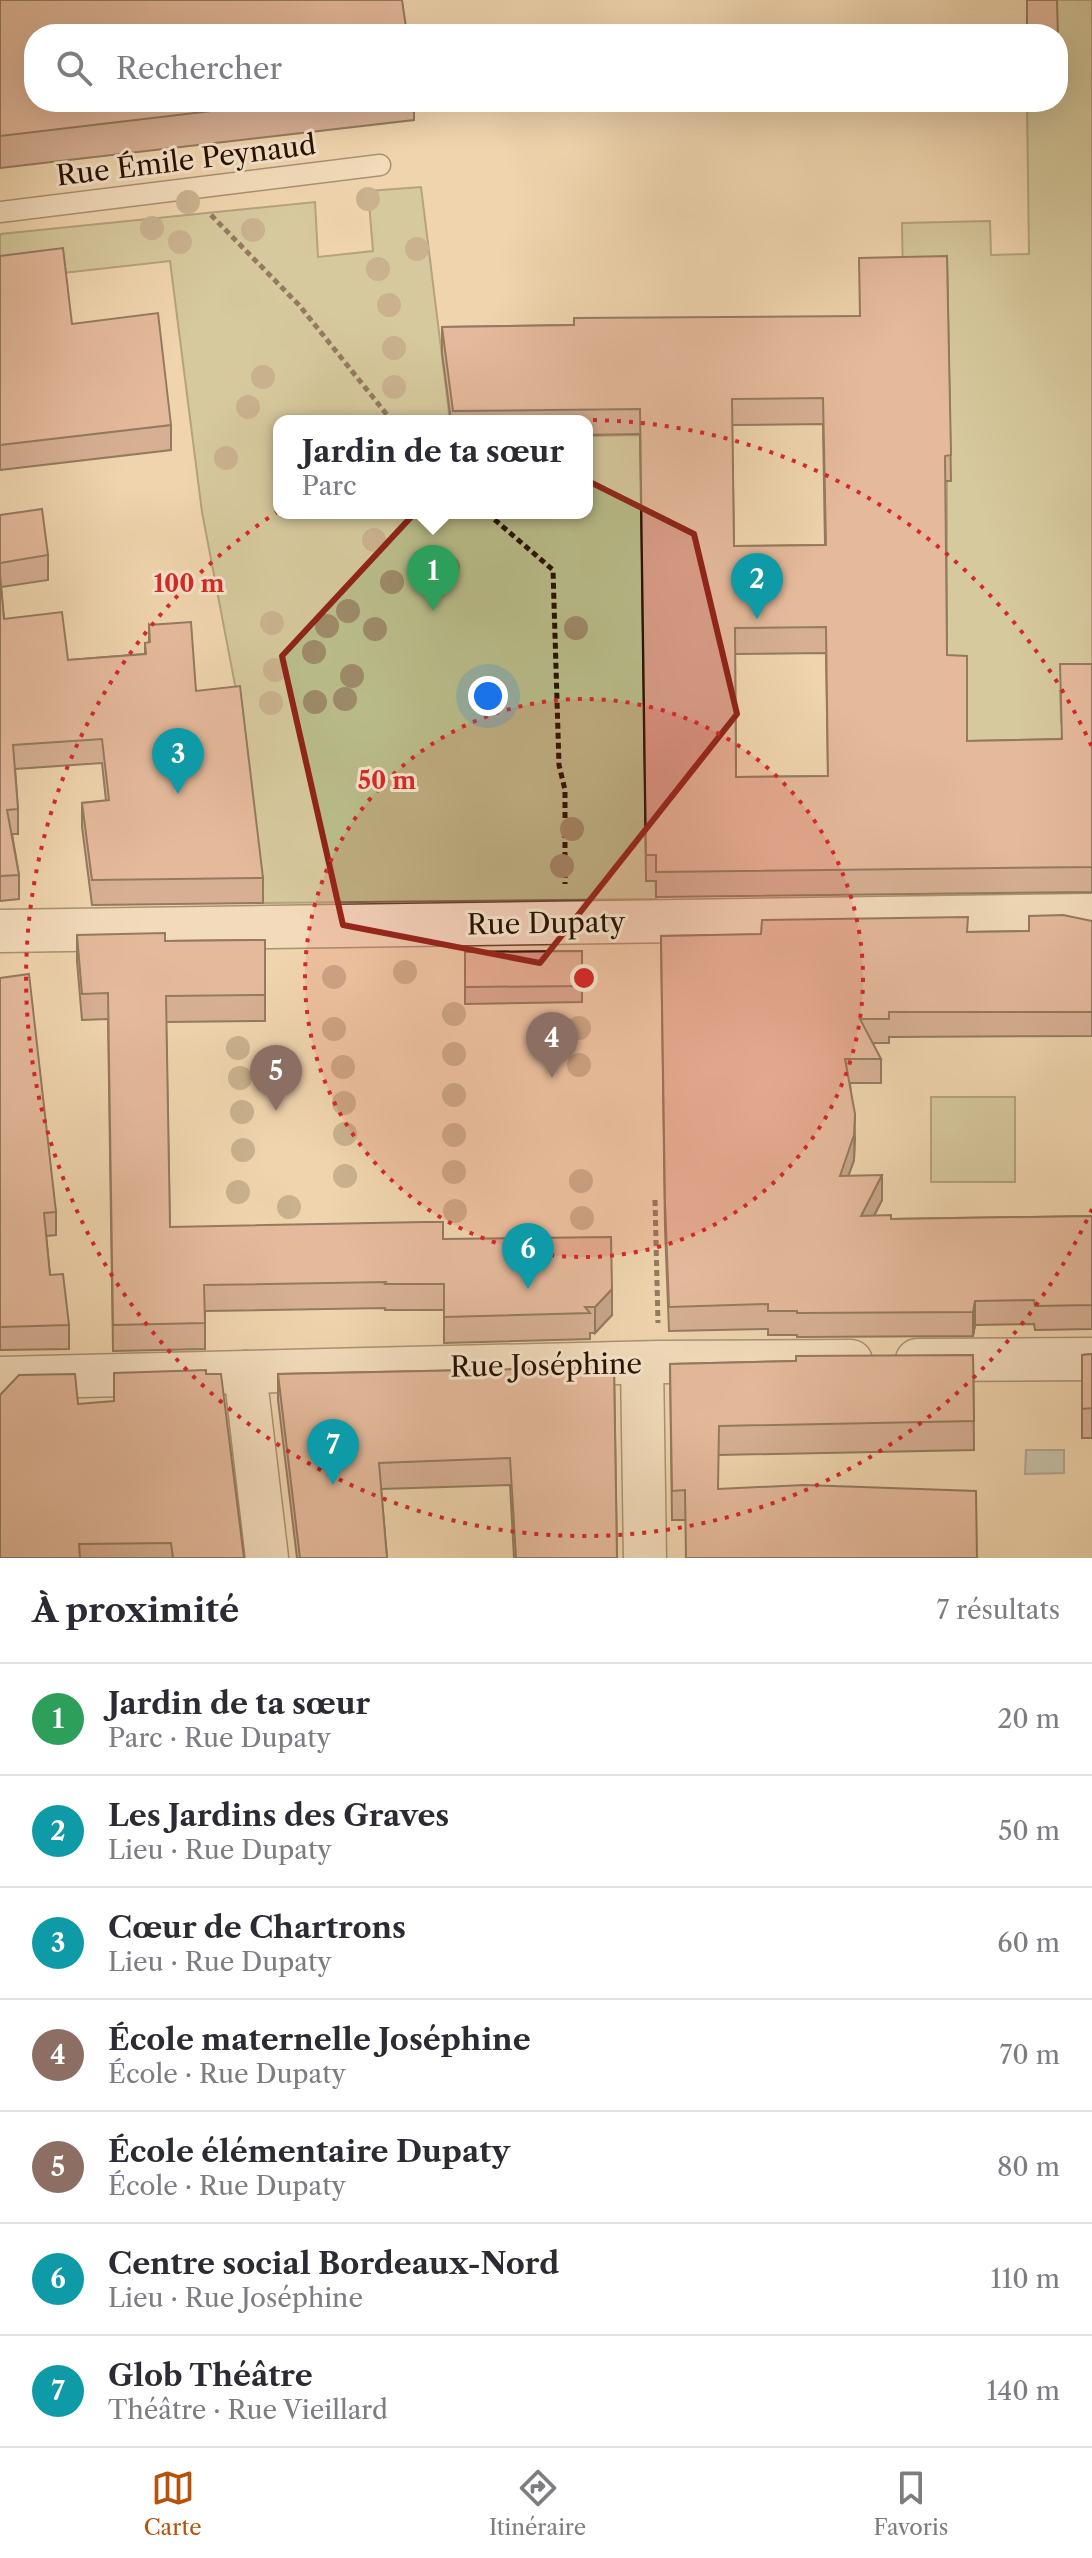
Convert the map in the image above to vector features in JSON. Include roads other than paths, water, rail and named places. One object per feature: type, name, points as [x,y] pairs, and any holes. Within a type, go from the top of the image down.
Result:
[{"type":"street","name":"Rue Dupaty","points":[[0,931],[1092,915]]},
{"type":"street","name":"Rue Joséphine","points":[[0,1378],[651,1363],[1092,1359]]},
{"type":"street","points":[[645,1558],[651,1363]]},
{"type":"street","points":[[245,1372],[267,1558]]},
{"type":"lane","name":"Rue Émile Peynaud","points":[[0,212],[380,165]]},
{"type":"water","points":[[1026,1450],[1064,1450],[1064,1473],[1025,1474]]},
{"type":"place","name":"Jardin de ta sœur","points":[[433,611]]},
{"type":"place","name":"Les Jardins des Graves","points":[[757,619]]},
{"type":"place","name":"Cœur de Chartrons","points":[[178,794]]},
{"type":"place","name":"École maternelle Joséphine","points":[[552,1078]]},
{"type":"place","name":"École élémentaire Dupaty","points":[[276,1111]]},
{"type":"place","name":"Centre social Bordeaux-Nord","points":[[528,1289]]},
{"type":"place","name":"Glob Théâtre","points":[[333,1485]]}]
